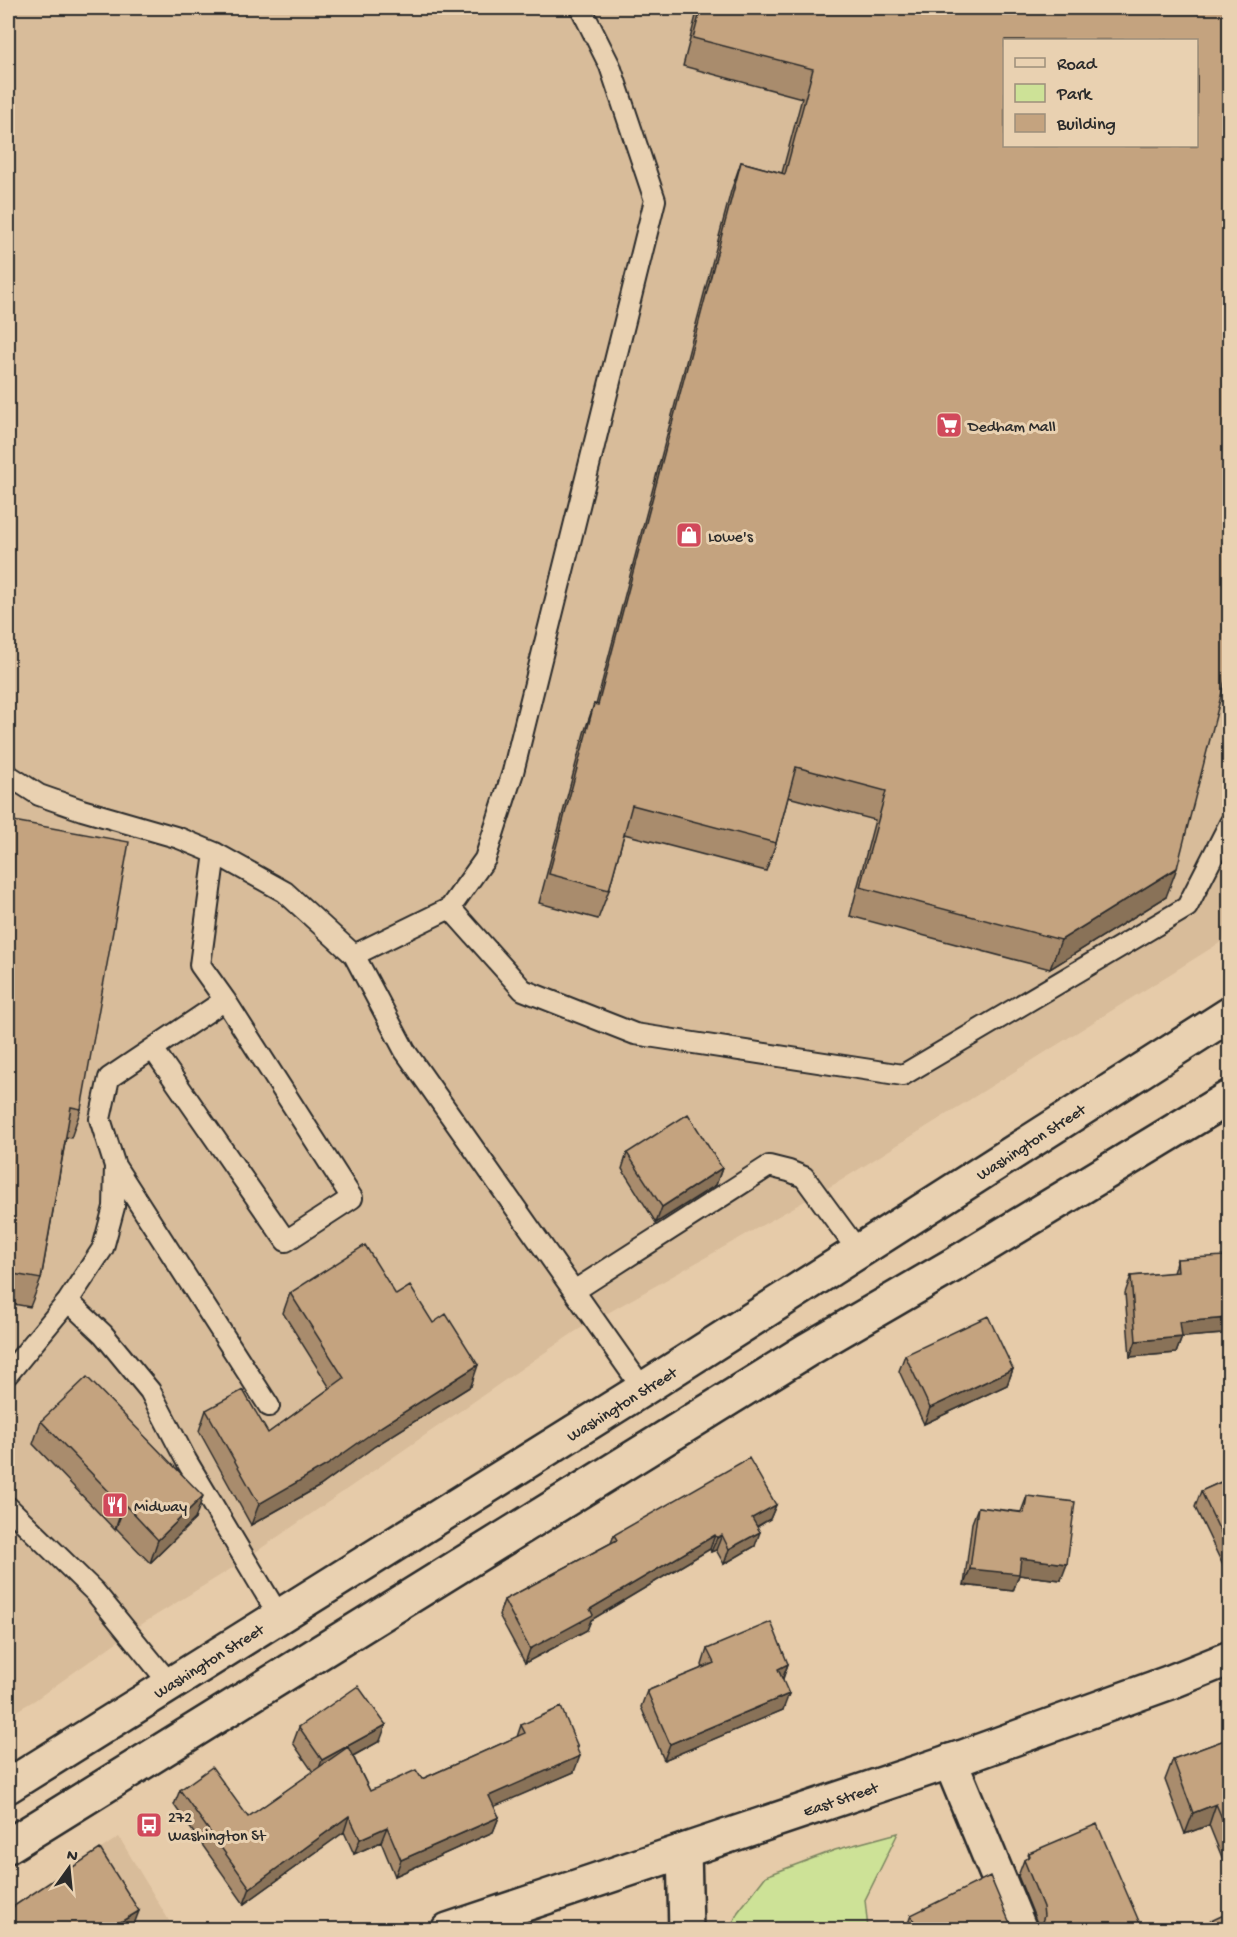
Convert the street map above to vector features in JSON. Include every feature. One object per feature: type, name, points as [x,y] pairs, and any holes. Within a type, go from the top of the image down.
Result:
[{"type":"main road","name":"Washington Street","points":[[8,1786],[643,1389],[1230,1014]]},
{"type":"main road","points":[[8,1846],[807,1350],[965,1258],[1230,1097]]},
{"type":"main road","name":"East Street","points":[[448,1929],[950,1761],[1168,1683],[1230,1658]]},
{"type":"main road","points":[[950,1761],[1020,1929]]},
{"type":"main road","points":[[684,1851],[686,1929]]},
{"type":"lane","points":[[354,956],[450,908],[485,859],[513,772],[655,200],[610,66],[581,8]]},
{"type":"lane","points":[[8,775],[39,795],[179,838],[215,854],[285,892],[354,956],[405,1051],[643,1389]]},
{"type":"lane","points":[[450,908],[523,990],[635,1034],[903,1075],[1186,907],[1230,823]]},
{"type":"lane","points":[[153,1049],[286,1241],[352,1198],[225,1000],[200,965],[215,854]]},
{"type":"lane","points":[[225,1000],[109,1078],[100,1119],[115,1166],[269,1406]]},
{"type":"lane","points":[[8,1374],[68,1301],[103,1248],[114,1207],[115,1166]]},
{"type":"lane","points":[[574,1291],[769,1166],[804,1177],[859,1252]]},
{"type":"lane","points":[[68,1301],[104,1334],[150,1391],[186,1460],[279,1616]]},
{"type":"lane","points":[[8,1507],[95,1592],[170,1684]]},
{"type":"shaded area","name":"Dedham Mall","points":[[8,8],[1230,8],[1229,937],[840,1181],[576,1331],[237,1565],[142,1624],[35,1700],[8,1716]]},
{"type":"shaded area","points":[[119,1837],[174,1929],[16,1929],[8,1915],[8,1909]]},
{"type":"green space","points":[[898,1833],[865,1900],[868,1929],[730,1929],[738,1912],[766,1876],[835,1850]]},
{"type":"building","name":"Dedham Mall","points":[[701,8],[1230,8],[1230,661],[1177,868],[1061,940],[860,887],[886,791],[796,767],[776,843],[632,805],[609,890],[549,874],[594,704],[598,705],[741,162],[785,174],[813,69],[693,38]]},
{"type":"building","points":[[8,820],[129,842],[81,1109],[71,1107],[41,1279],[8,1273]]},
{"type":"building","points":[[688,1114],[722,1168],[662,1207],[627,1153]]},
{"type":"building","points":[[365,1245],[396,1295],[410,1286],[433,1323],[446,1314],[478,1365],[382,1426],[327,1465],[259,1504],[206,1410],[243,1390],[268,1433],[344,1378],[290,1293]]},
{"type":"building","points":[[1224,1256],[1228,1318],[1180,1322],[1182,1337],[1136,1341],[1131,1276],[1178,1272],[1177,1259]]},
{"type":"building","points":[[988,1316],[1013,1369],[930,1408],[905,1355]]},
{"type":"building","points":[[87,1377],[203,1496],[158,1540],[41,1421]]},
{"type":"building","points":[[749,1458],[776,1505],[752,1518],[760,1532],[729,1549],[722,1535],[717,1538],[715,1535],[590,1609],[593,1615],[530,1649],[504,1600],[617,1540],[614,1535]]},
{"type":"building","points":[[1230,1478],[1230,1552],[1201,1491]]},
{"type":"building","points":[[1027,1496],[1075,1502],[1067,1564],[1021,1558],[1019,1574],[970,1569],[978,1507],[1024,1513]]},
{"type":"building","points":[[771,1622],[788,1664],[778,1669],[789,1694],[670,1744],[647,1691],[714,1663],[707,1649]]},
{"type":"building","points":[[358,1686],[386,1725],[322,1760],[299,1727]]},
{"type":"building","points":[[561,1707],[580,1756],[489,1796],[499,1817],[401,1860],[387,1827],[360,1839],[349,1816],[250,1888],[180,1790],[212,1767],[248,1817],[348,1747],[370,1791],[416,1770],[422,1779],[525,1733],[521,1725]]},
{"type":"building","points":[[1230,1738],[1230,1837],[1216,1804],[1193,1813],[1173,1759]]},
{"type":"building","points":[[1097,1824],[1141,1926],[1132,1929],[1035,1929],[1041,1925],[1044,1916],[1043,1907],[1024,1860],[1030,1856],[1029,1853]]},
{"type":"building","points":[[100,1849],[139,1911],[109,1929],[8,1929],[8,1910]]},
{"type":"building","points":[[990,1876],[1009,1921],[1017,1929],[918,1929],[911,1915]]},
{"type":"building","points":[[1230,1912],[1230,1929],[1194,1929]]},
{"type":"place","name":"Dedham Mall","points":[[949,425]]},
{"type":"place","name":"Lowe's","points":[[689,535]]},
{"type":"place","name":"Midway","points":[[115,1505]]},
{"type":"place","name":"272 Washington St","points":[[149,1825]]}]
